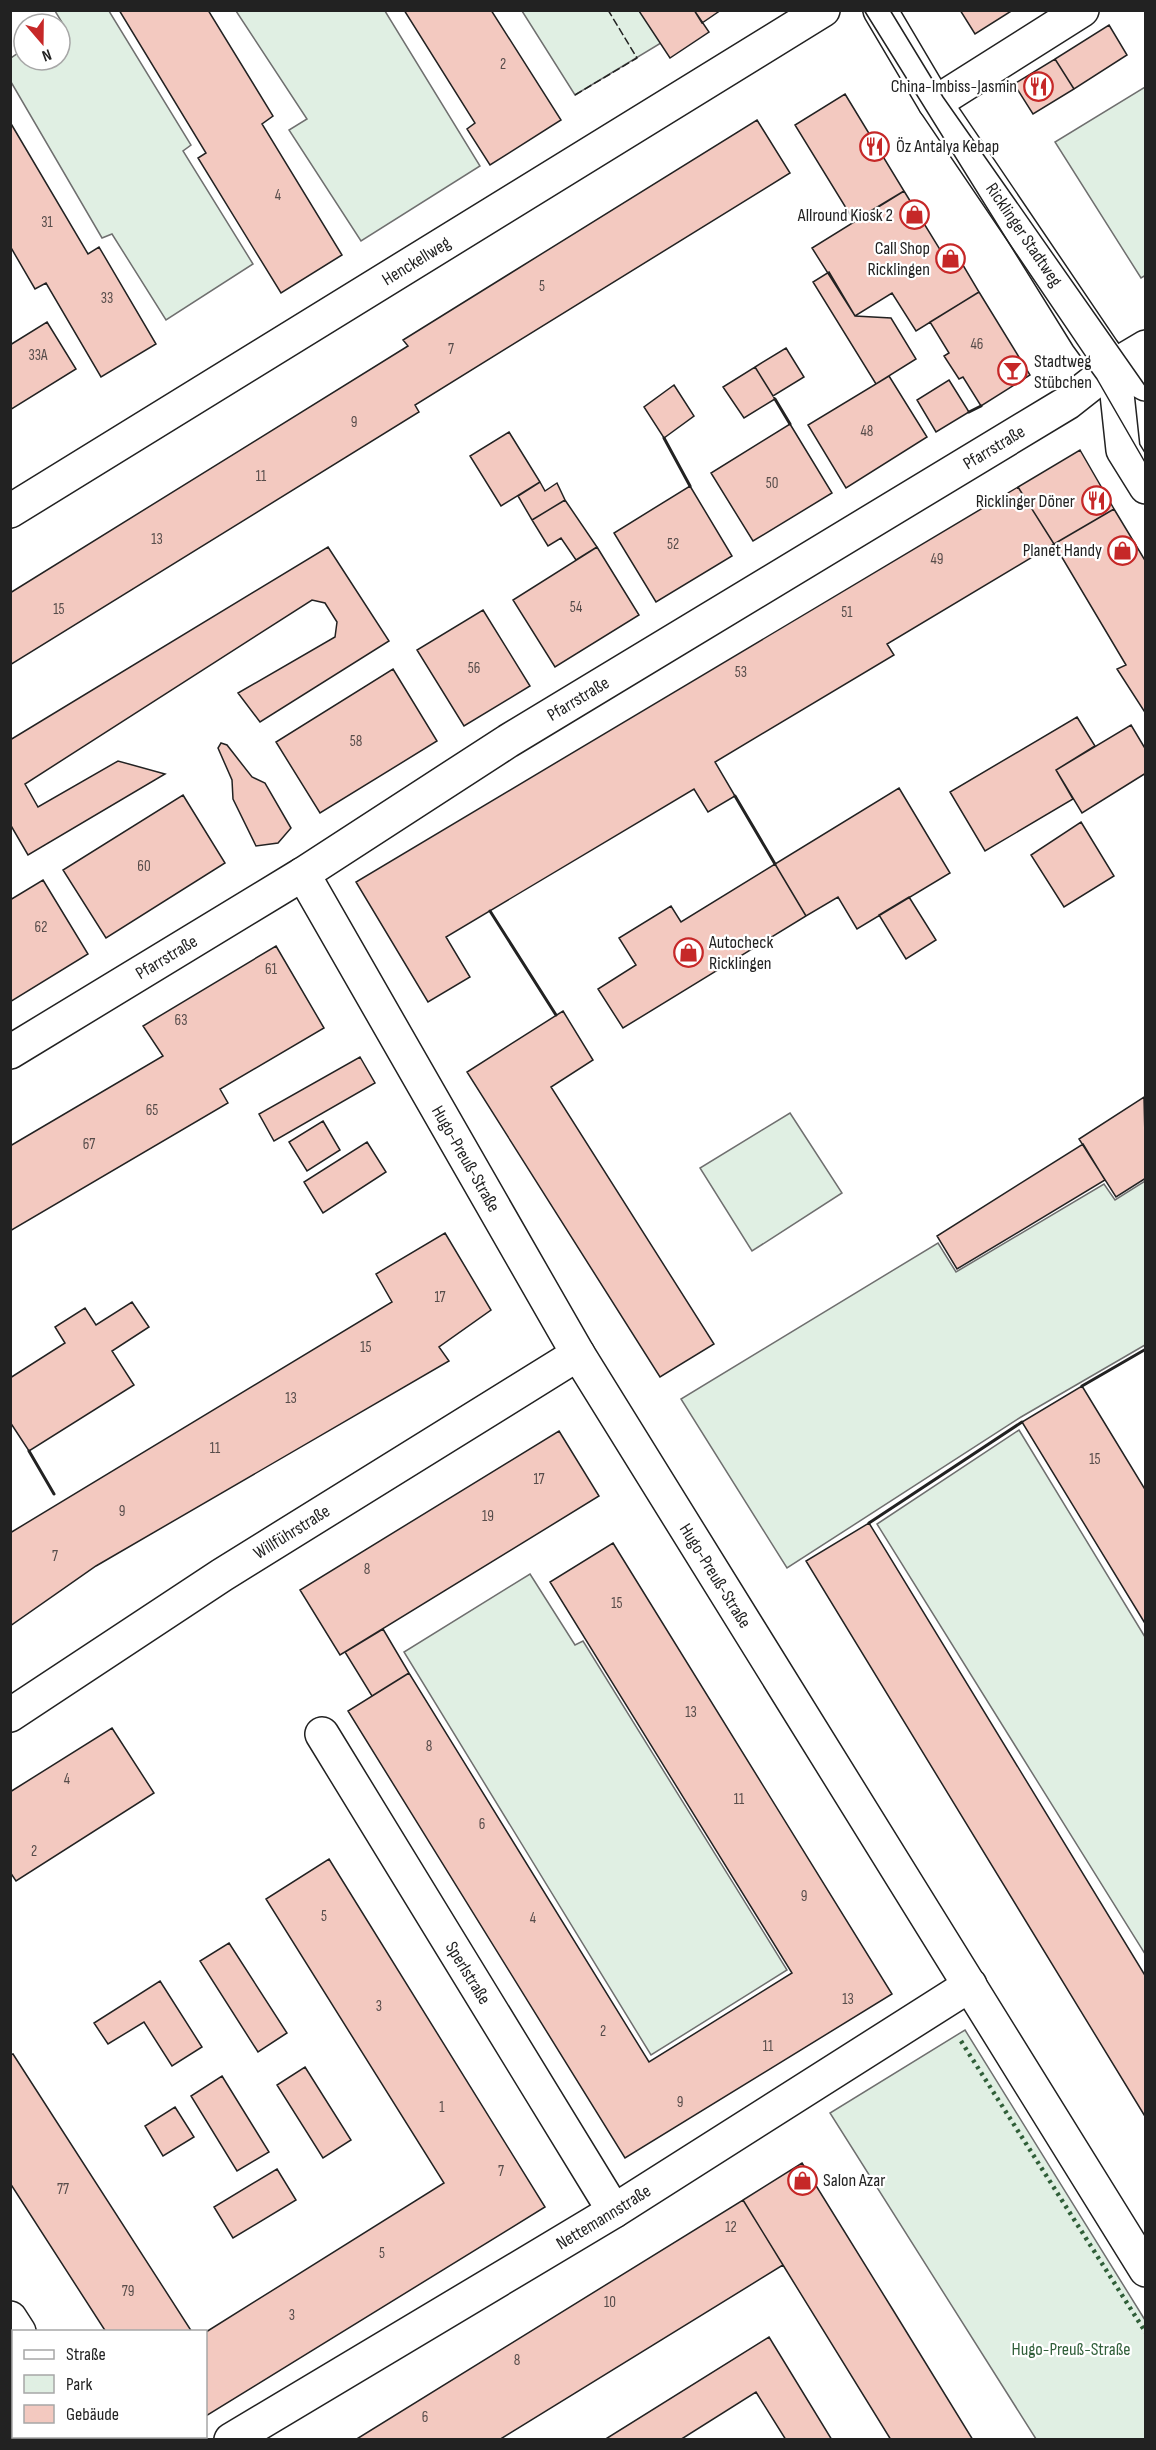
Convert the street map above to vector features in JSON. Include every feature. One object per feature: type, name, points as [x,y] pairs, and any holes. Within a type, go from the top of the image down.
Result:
[{"type":"street","name":"Henckellweg","points":[[10,511],[823,10]]},
{"type":"street","name":"Ricklinger Stadtweg","points":[[880,10],[934,103],[1114,366],[1146,384]]},
{"type":"street","points":[[934,103],[1082,10]]},
{"type":"street","name":"Pfarrstraße","points":[[10,1052],[303,874],[508,741],[1067,404],[1114,366],[1146,347]]},
{"type":"street","name":"Ricklinger Stadtweg","points":[[1114,366],[1123,450],[1146,487]]},
{"type":"street","name":"Hugo-Preuß-Straße","points":[[303,874],[578,1354],[1146,2270]]},
{"type":"street","name":"Willführstraße","points":[[10,1715],[222,1575],[578,1354]]},
{"type":"street","name":"Sperlstraße","points":[[322,1734],[614,2211]]},
{"type":"street","name":"Nettemannstraße","points":[[231,2439],[614,2211],[970,1985]]},
{"type":"street","points":[[10,2318],[19,2330]]},
{"type":"green space","points":[[109,11],[191,145],[183,151],[253,264],[166,320],[112,234],[102,238],[11,82],[12,57],[12,72],[72,72],[72,12],[56,12]]},
{"type":"green space","points":[[236,11],[385,11],[480,166],[361,241],[289,130],[307,119]]},
{"type":"green space","points":[[522,11],[686,11],[694,23],[575,95]]},
{"type":"green space","points":[[1145,87],[1146,275],[1141,278],[1055,142]]},
{"type":"green space","points":[[790,1113],[842,1193],[752,1251],[700,1168]]},
{"type":"green space","points":[[1145,1181],[1145,1345],[1021,1417],[787,1568],[681,1399],[938,1243],[956,1272],[1104,1184],[1115,1200]]},
{"type":"green space","points":[[1019,1430],[1145,1637],[1145,1954],[877,1524]]},
{"type":"green space","points":[[530,1574],[575,1645],[583,1641],[787,1970],[651,2055],[404,1652]]},
{"type":"green space","points":[[965,2030],[1145,2320],[1145,2439],[1036,2439],[830,2113]]},
{"type":"building","points":[[119,10],[208,10],[273,116],[262,124],[342,255],[281,293],[198,158],[206,153]]},
{"type":"building","points":[[404,10],[491,10],[561,120],[490,165],[467,129],[475,123]]},
{"type":"building","points":[[694,10],[721,10],[702,23]]},
{"type":"building","points":[[694,10],[709,32],[670,58],[639,11]]},
{"type":"building","points":[[960,10],[1013,10],[975,34]]},
{"type":"building","points":[[1109,25],[1127,55],[1074,89],[1055,59]]},
{"type":"building","points":[[1055,59],[1074,89],[1033,114],[1014,84]]},
{"type":"building","points":[[845,94],[904,191],[854,221],[795,125]]},
{"type":"building","points":[[757,120],[790,173],[415,405],[419,412],[10,665],[10,593],[408,346],[403,340]]},
{"type":"building","points":[[10,122],[88,254],[99,247],[156,344],[101,377],[46,283],[35,289],[10,246]]},
{"type":"building","points":[[904,191],[947,261],[957,255],[979,292],[916,331],[892,293],[855,316],[812,248]]},
{"type":"building","points":[[829,272],[855,316],[891,318],[916,359],[876,384],[813,282]]},
{"type":"building","points":[[979,292],[1030,375],[981,406],[963,377],[959,379],[944,356],[949,353],[930,322]]},
{"type":"building","points":[[47,322],[76,369],[10,410],[10,345]]},
{"type":"building","points":[[786,348],[804,377],[773,396],[755,367]]},
{"type":"building","points":[[755,367],[775,399],[744,418],[723,387]]},
{"type":"building","points":[[889,376],[927,437],[846,488],[808,425]]},
{"type":"building","points":[[949,380],[969,412],[936,432],[917,400]]},
{"type":"building","points":[[674,385],[694,416],[664,438],[644,407]]},
{"type":"building","points":[[790,424],[832,493],[753,541],[711,473]]},
{"type":"building","points":[[509,432],[540,482],[501,506],[470,456]]},
{"type":"building","points":[[1080,450],[1114,509],[1054,544],[1018,487]]},
{"type":"building","points":[[540,482],[545,491],[557,483],[565,500],[532,520],[518,496]]},
{"type":"building","points":[[690,486],[732,556],[656,602],[614,533]]},
{"type":"building","points":[[1018,487],[1054,544],[887,644],[894,655],[715,762],[735,796],[708,812],[694,789],[446,937],[470,977],[428,1002],[356,882]]},
{"type":"building","points":[[565,500],[597,547],[576,560],[561,538],[548,546],[532,520]]},
{"type":"building","points":[[1114,509],[1146,562],[1146,714],[1117,669],[1126,665],[1054,544]]},
{"type":"building","points":[[328,547],[389,641],[260,722],[238,693],[335,637],[337,622],[325,603],[312,600],[25,784],[38,807],[118,761],[165,774],[28,855],[10,824],[10,740]]},
{"type":"building","points":[[597,547],[639,615],[555,667],[513,600]]},
{"type":"building","points":[[483,610],[530,686],[464,726],[417,650]]},
{"type":"building","points":[[393,669],[437,741],[320,813],[276,742]]},
{"type":"building","points":[[1077,717],[1095,746],[1056,770],[1073,799],[985,851],[950,792]]},
{"type":"building","points":[[1131,725],[1146,750],[1146,773],[1082,813],[1056,770]]},
{"type":"building","points":[[221,743],[227,745],[252,777],[265,783],[291,828],[278,843],[256,846],[233,799],[232,780],[218,748]]},
{"type":"building","points":[[899,788],[950,873],[857,929],[838,897],[806,916],[775,864]]},
{"type":"building","points":[[183,795],[225,863],[106,938],[63,870]]},
{"type":"building","points":[[1081,822],[1114,876],[1064,907],[1031,855]]},
{"type":"building","name":"Autocheck Ricklingen","points":[[775,864],[806,916],[623,1028],[598,989],[636,965],[619,938],[671,906],[681,922]]},
{"type":"building","points":[[43,880],[88,954],[10,1002],[10,900]]},
{"type":"building","points":[[909,897],[936,940],[906,959],[879,915]]},
{"type":"building","points":[[276,946],[324,1028],[220,1089],[228,1103],[10,1231],[10,1146],[163,1056],[143,1026]]},
{"type":"building","points":[[563,1011],[593,1060],[551,1087],[714,1344],[660,1377],[467,1072]]},
{"type":"building","points":[[360,1057],[375,1083],[274,1141],[259,1114]]},
{"type":"building","points":[[1144,1097],[1146,1178],[1116,1197],[1079,1139]]},
{"type":"building","points":[[323,1121],[340,1150],[307,1171],[289,1142]]},
{"type":"building","points":[[367,1142],[386,1172],[323,1213],[304,1182]]},
{"type":"building","points":[[1083,1144],[1105,1180],[957,1269],[937,1236]]},
{"type":"building","points":[[445,1233],[491,1310],[439,1347],[449,1361],[96,1566],[10,1626],[10,1533],[392,1302],[376,1274]]},
{"type":"building","points":[[132,1302],[149,1327],[112,1351],[134,1385],[29,1451],[10,1422],[10,1378],[65,1343],[55,1327],[85,1308],[96,1325]]},
{"type":"building","points":[[1082,1386],[1146,1491],[1146,1625],[1022,1422]]},
{"type":"building","points":[[559,1431],[599,1496],[340,1655],[300,1590]]},
{"type":"building","points":[[869,1523],[1146,1977],[1146,2118],[806,1561]]},
{"type":"building","points":[[613,1543],[892,1994],[625,2158],[348,1711],[409,1673],[649,2062],[792,1973],[550,1582]]},
{"type":"building","points":[[383,1629],[409,1673],[372,1696],[345,1652]]},
{"type":"building","points":[[112,1728],[154,1793],[16,1881],[10,1872],[10,1792]]},
{"type":"building","points":[[329,1859],[545,2207],[207,2415],[207,2331],[444,2183],[266,1899]]},
{"type":"building","points":[[229,1943],[287,2033],[258,2052],[200,1961]]},
{"type":"building","points":[[160,1981],[202,2047],[172,2066],[144,2022],[108,2044],[94,2023]]},
{"type":"building","points":[[13,2054],[191,2330],[105,2330],[10,2183],[10,2055]]},
{"type":"building","points":[[305,2067],[351,2140],[323,2158],[277,2085]]},
{"type":"building","points":[[222,2076],[269,2152],[237,2171],[191,2096]]},
{"type":"building","points":[[175,2107],[194,2137],[163,2156],[145,2126]]},
{"type":"building","points":[[802,2163],[973,2440],[891,2440],[743,2200]]},
{"type":"building","points":[[277,2169],[296,2200],[233,2238],[214,2207]]},
{"type":"building","points":[[743,2200],[783,2265],[499,2440],[355,2440]]},
{"type":"building","points":[[769,2337],[832,2440],[786,2440],[756,2392],[680,2440],[604,2440]]},
{"type":"tram line","points":[[864,10],[1073,346],[1097,379],[1146,464]]},
{"type":"tram line","points":[[890,10],[943,97],[1146,387]]},
{"type":"hedge","points":[[961,2041],[1146,2333]]},
{"type":"fence","points":[[575,95],[637,58],[608,10]]},
{"type":"wall","points":[[775,399],[790,424]]},
{"type":"wall","points":[[969,412],[981,406]]},
{"type":"wall","points":[[664,438],[690,486]]},
{"type":"wall","points":[[735,796],[775,864]]},
{"type":"wall","points":[[490,911],[556,1015]]},
{"type":"wall","points":[[1082,1386],[1146,1349]]},
{"type":"wall","points":[[869,1523],[1022,1422]]},
{"type":"wall","points":[[29,1451],[54,1494]]},
{"type":"place","name":"China-Imbiss-Jasmin","points":[[1038,86]]},
{"type":"place","name":"Öz Antalya Kebap","points":[[875,146]]},
{"type":"place","name":"Allround Kiosk 2","points":[[914,215]]},
{"type":"place","name":"Call Shop Ricklingen","points":[[951,258]]},
{"type":"place","name":"Stadtweg Stübchen","points":[[1013,371]]},
{"type":"place","name":"Ricklinger Döner","points":[[1096,501]]},
{"type":"place","name":"Planet Handy","points":[[1123,550]]},
{"type":"place","name":"Autocheck Ricklingen","points":[[688,952]]},
{"type":"place","name":"Salon Azar","points":[[802,2180]]}]
